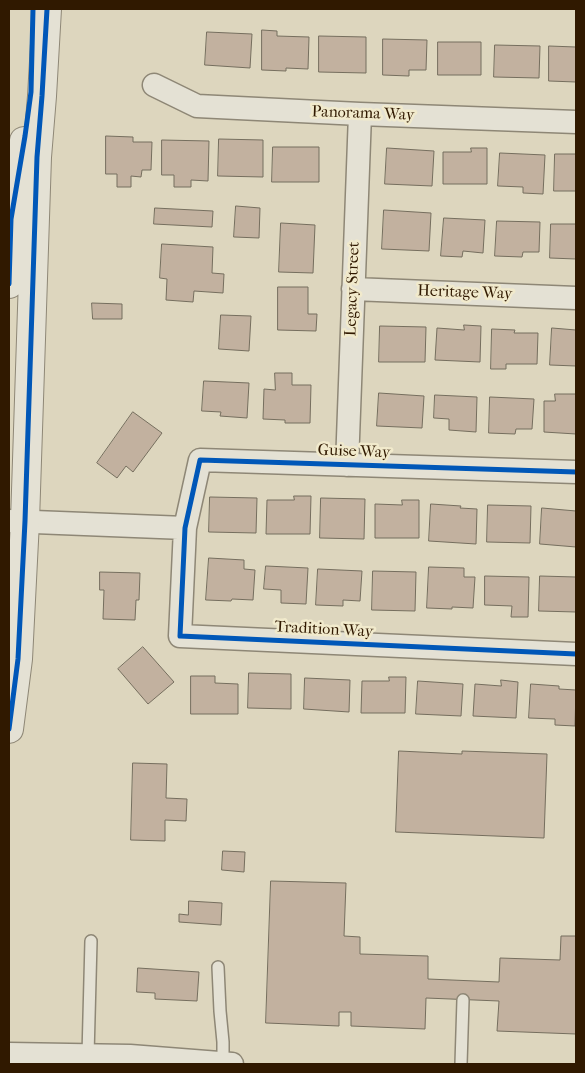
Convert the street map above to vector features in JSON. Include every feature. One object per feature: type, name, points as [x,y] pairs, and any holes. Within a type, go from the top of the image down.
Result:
[{"type":"street","points":[[9,284],[11,219],[31,92],[33,9]]},
{"type":"street","points":[[9,729],[18,659],[17,521],[47,9]]},
{"type":"street","name":"Panorama Way","points":[[154,85],[197,106],[576,122]]},
{"type":"street","name":"Legacy Street","points":[[347,465],[360,114]]},
{"type":"street","name":"Heritage Way","points":[[353,289],[576,298]]},
{"type":"street","name":"Guise Way","points":[[185,528],[200,460],[576,472]]},
{"type":"street","points":[[17,521],[185,528]]},
{"type":"street","name":"Tradition Way","points":[[185,528],[180,636],[576,654]]},
{"type":"street","points":[[9,1057],[130,1056],[227,1064]]},
{"type":"lane","points":[[88,1055],[91,941]]},
{"type":"lane","points":[[218,967],[220,1011],[227,1064]]},
{"type":"lane","points":[[461,1064],[462,1000]]},
{"type":"building","points":[[262,30],[277,31],[277,36],[309,37],[308,69],[286,68],[286,71],[262,70]]},
{"type":"building","points":[[207,32],[252,34],[250,68],[205,65]]},
{"type":"building","points":[[319,36],[366,37],[366,73],[319,72]]},
{"type":"building","points":[[383,39],[427,40],[426,70],[409,70],[409,76],[383,75]]},
{"type":"building","points":[[438,42],[481,42],[481,75],[438,75]]},
{"type":"building","points":[[495,45],[540,46],[539,78],[494,77]]},
{"type":"building","points":[[549,46],[576,47],[576,82],[549,81]]},
{"type":"building","points":[[106,136],[133,137],[133,142],[152,142],[151,170],[142,170],[141,177],[131,176],[131,187],[117,187],[117,174],[106,174]]},
{"type":"building","points":[[219,139],[263,140],[263,177],[218,176]]},
{"type":"building","points":[[162,140],[209,141],[208,181],[191,180],[191,187],[174,187],[174,175],[162,175]]},
{"type":"building","points":[[273,147],[319,147],[319,182],[272,182]]},
{"type":"building","points":[[387,148],[434,151],[432,186],[385,184]]},
{"type":"building","points":[[471,148],[487,148],[487,184],[443,184],[443,152],[471,152]]},
{"type":"building","points":[[500,153],[545,155],[543,194],[523,193],[523,187],[498,186]]},
{"type":"building","points":[[555,154],[576,154],[576,191],[554,191]]},
{"type":"building","points":[[236,206],[260,208],[259,238],[234,237]]},
{"type":"building","points":[[155,208],[213,211],[212,227],[154,224]]},
{"type":"building","points":[[384,210],[431,213],[429,251],[382,249]]},
{"type":"building","points":[[444,218],[485,220],[483,253],[463,251],[462,257],[441,256]]},
{"type":"building","points":[[497,221],[540,222],[539,252],[523,252],[522,257],[495,256]]},
{"type":"building","points":[[281,223],[315,225],[313,273],[279,272]]},
{"type":"building","points":[[551,224],[576,224],[576,259],[550,258]]},
{"type":"building","points":[[162,244],[213,247],[212,273],[224,274],[223,293],[194,291],[193,302],[166,300],[167,279],[160,278]]},
{"type":"building","points":[[278,287],[308,287],[308,314],[317,314],[316,331],[278,330]]},
{"type":"building","points":[[92,303],[122,304],[122,319],[93,319]]},
{"type":"building","points":[[221,315],[251,316],[249,351],[219,349]]},
{"type":"building","points":[[464,325],[481,326],[480,362],[435,360],[437,328],[464,330]]},
{"type":"building","points":[[380,326],[426,327],[425,362],[379,362]]},
{"type":"building","points":[[552,328],[576,330],[576,366],[550,365]]},
{"type":"building","points":[[492,329],[515,330],[514,333],[538,333],[537,364],[506,364],[506,369],[491,369]]},
{"type":"building","points":[[275,373],[292,373],[292,385],[311,385],[310,423],[285,423],[285,420],[263,419],[264,389],[275,390]]},
{"type":"building","points":[[204,381],[249,383],[247,418],[220,416],[221,412],[202,411]]},
{"type":"building","points":[[379,393],[424,396],[422,428],[377,426]]},
{"type":"building","points":[[555,394],[576,394],[576,434],[544,432],[544,401],[555,401]]},
{"type":"building","points":[[435,395],[477,397],[476,432],[449,430],[449,419],[434,418]]},
{"type":"building","points":[[490,397],[534,399],[532,429],[516,429],[515,434],[489,433]]},
{"type":"building","points":[[133,412],[162,433],[133,472],[126,466],[117,478],[97,463]]},
{"type":"building","points":[[294,496],[311,496],[310,534],[266,534],[267,500],[294,500]]},
{"type":"building","points":[[210,497],[257,498],[256,533],[209,532]]},
{"type":"building","points":[[321,498],[365,499],[364,539],[320,538]]},
{"type":"building","points":[[402,500],[419,500],[419,538],[375,538],[375,504],[402,505]]},
{"type":"building","points":[[431,504],[477,509],[476,544],[429,541]]},
{"type":"building","points":[[488,505],[531,506],[530,543],[487,542]]},
{"type":"building","points":[[542,508],[576,511],[576,547],[540,544]]},
{"type":"building","points":[[209,558],[244,560],[244,569],[255,570],[253,600],[206,600]]},
{"type":"building","points":[[266,566],[308,568],[306,604],[281,603],[281,590],[264,589]]},
{"type":"building","points":[[429,567],[464,568],[464,577],[475,577],[473,608],[427,608]]},
{"type":"building","points":[[318,569],[362,571],[360,601],[343,600],[343,606],[316,605]]},
{"type":"building","points":[[373,571],[416,572],[415,611],[372,610]]},
{"type":"building","points":[[100,572],[140,573],[139,600],[136,600],[135,620],[103,619],[104,590],[100,590]]},
{"type":"building","points":[[485,576],[529,577],[528,617],[511,617],[512,606],[485,605]]},
{"type":"building","points":[[540,576],[576,577],[576,612],[539,611]]},
{"type":"building","points":[[143,647],[174,682],[148,704],[118,669]]},
{"type":"building","points":[[249,673],[291,674],[291,709],[248,708]]},
{"type":"building","points":[[191,676],[215,676],[215,683],[238,684],[238,714],[191,714]]},
{"type":"building","points":[[389,677],[406,677],[405,713],[361,713],[362,681],[389,681]]},
{"type":"building","points":[[305,678],[350,680],[349,712],[304,709]]},
{"type":"building","points":[[501,680],[518,682],[516,718],[473,716],[475,684],[501,686]]},
{"type":"building","points":[[418,681],[463,684],[461,716],[416,714]]},
{"type":"building","points":[[531,684],[559,686],[559,689],[576,690],[575,726],[555,725],[555,719],[529,718]]},
{"type":"building","points":[[399,751],[462,754],[462,751],[547,754],[544,838],[396,832]]},
{"type":"building","points":[[133,763],[167,764],[166,798],[187,799],[186,821],[165,820],[165,841],[131,840]]},
{"type":"building","points":[[223,851],[245,852],[244,872],[222,870]]},
{"type":"building","points":[[271,881],[346,883],[344,936],[360,937],[360,954],[428,956],[428,979],[499,982],[500,958],[560,960],[561,936],[576,936],[576,1034],[497,1031],[499,1001],[426,998],[425,1029],[351,1026],[351,1012],[339,1012],[339,1026],[266,1023]]},
{"type":"building","points":[[189,901],[222,903],[221,925],[179,922],[179,914],[188,915]]},
{"type":"building","points":[[138,968],[199,972],[197,1001],[155,999],[155,993],[137,992]]},
{"type":"cycle path","points":[[9,284],[11,219],[31,92],[33,9]]},
{"type":"cycle path","points":[[9,729],[18,659],[25,521],[37,157],[47,9]]},
{"type":"cycle path","points":[[576,472],[200,460],[185,528],[180,636],[576,654]]}]
